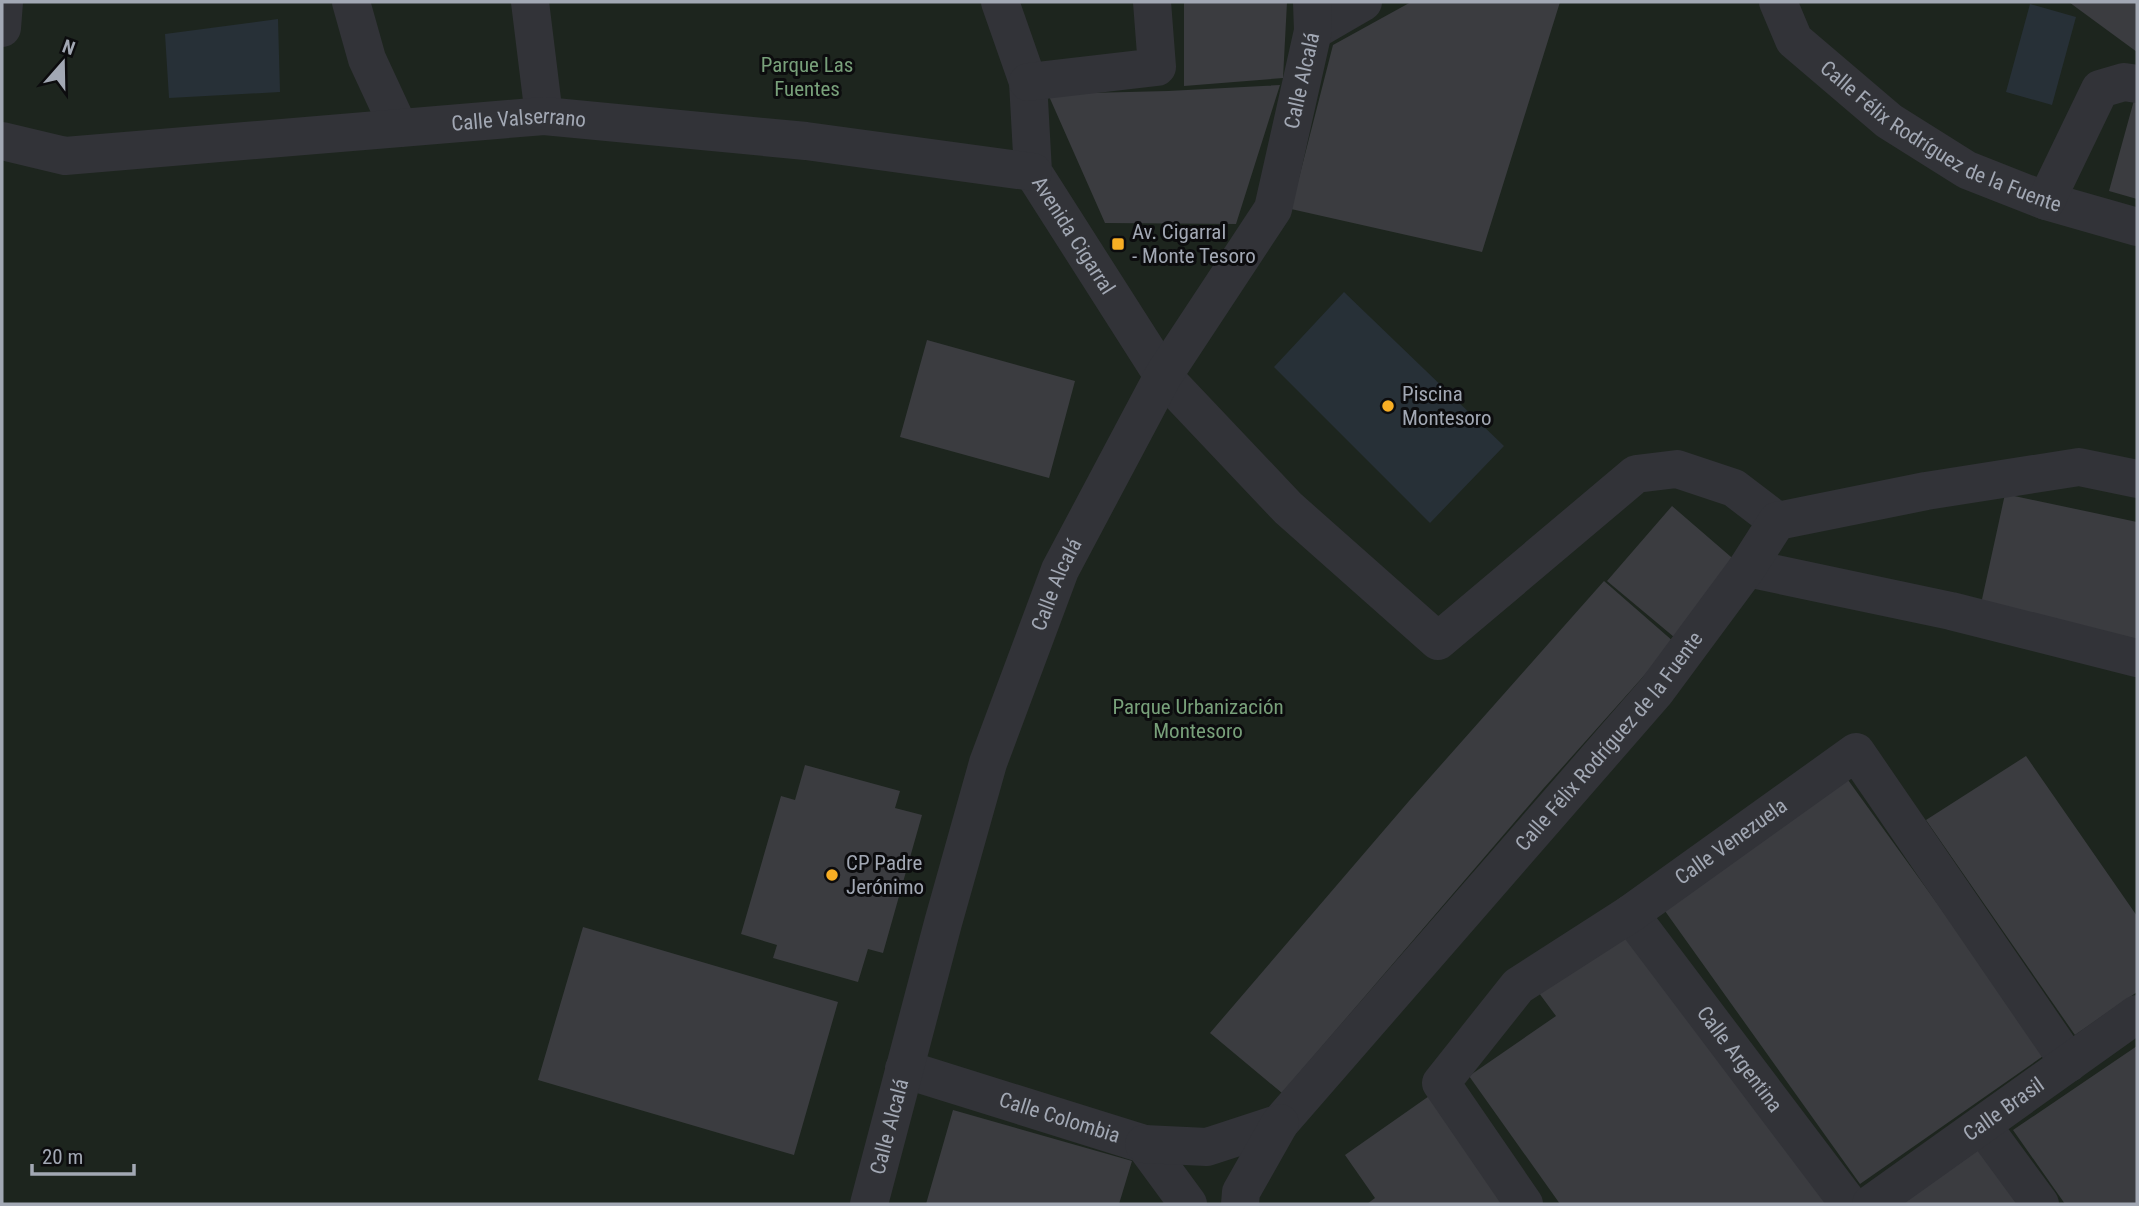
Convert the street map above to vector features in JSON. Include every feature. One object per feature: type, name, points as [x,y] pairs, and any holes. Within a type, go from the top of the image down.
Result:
[{"type":"street","points":[[2,28],[4,2]]},
{"type":"street","points":[[351,2],[367,59],[399,128]]},
{"type":"street","points":[[530,2],[544,116]]},
{"type":"street","name":"Avenida Cigarral","points":[[1000,2],[1028,82],[1033,172],[1163,376],[1288,508],[1438,641],[1636,474],[1676,469],[1734,488],[1777,521]]},
{"type":"street","points":[[1028,82],[1157,67],[1152,2]]},
{"type":"street","points":[[1312,17],[1363,2]]},
{"type":"street","name":"Calle Félix Rodríguez de la Fuente","points":[[1779,2],[1794,40],[1888,121],[1967,170],[2046,201],[2137,227]]},
{"type":"street","name":"Calle Alcalá","points":[[869,1204],[988,763],[1060,570],[1163,376],[1273,209],[1312,17]]},
{"type":"street","points":[[2046,201],[2100,89],[2124,82],[2137,84]]},
{"type":"street","name":"Calle Valserrano","points":[[2,141],[65,156],[544,116],[806,141],[1033,172]]},
{"type":"street","points":[[1777,521],[1926,491],[2079,467],[2137,479]]},
{"type":"street","name":"Calle Félix Rodríguez de la Fuente","points":[[1240,1204],[1241,1192],[1280,1124],[1657,691],[1747,568],[1777,521]]},
{"type":"street","points":[[1747,568],[1951,611],[2137,658]]},
{"type":"street","name":"Calle Venezuela","points":[[1524,1204],[1441,1083],[1518,986],[1630,914],[1856,752],[2069,1063]]},
{"type":"street","name":"Calle Argentina","points":[[1630,914],[1849,1204]]},
{"type":"street","name":"Calle Brasil","points":[[1871,1204],[2137,1014]]},
{"type":"street","name":"Calle Colombia","points":[[904,1069],[1143,1143],[1188,1204]]},
{"type":"street","points":[[1143,1143],[1207,1147],[1280,1124]]},
{"type":"street","points":[[1982,1125],[2040,1204]]},
{"type":"green space","points":[[2,2],[2137,2],[2137,1204],[2,1204]]},
{"type":"shaded area","points":[[2030,4],[2076,17],[2052,105],[2006,92]]},
{"type":"shaded area","points":[[278,19],[280,92],[169,98],[165,34]]},
{"type":"shaded area","name":"Piscina Montesoro","points":[[1344,292],[1504,446],[1430,523],[1274,367]]},
{"type":"building","points":[[1184,2],[1287,2],[1283,78],[1184,86]]},
{"type":"building","points":[[1411,2],[1560,2],[1482,252],[1291,209],[1333,45]]},
{"type":"building","points":[[2069,2],[2137,2],[2137,52],[2077,8]]},
{"type":"building","points":[[1280,85],[1236,224],[1105,223],[1048,94],[1168,91]]},
{"type":"building","points":[[2137,93],[2137,199],[2109,191]]},
{"type":"building","points":[[927,340],[1075,381],[1049,478],[900,437]]},
{"type":"building","points":[[2005,494],[2137,522],[2137,639],[1981,604]]},
{"type":"building","points":[[1672,506],[1738,563],[1674,637],[1607,581]]},
{"type":"building","points":[[1604,581],[1674,642],[1543,789],[1282,1093],[1210,1033],[1409,801]]},
{"type":"building","points":[[2026,756],[2137,916],[2137,992],[2075,1035],[1926,820]]},
{"type":"building","name":"CP Padre Jerónimo","points":[[805,765],[900,791],[895,808],[922,815],[883,953],[868,949],[858,982],[773,958],[777,945],[741,934],[781,796],[795,800]]},
{"type":"building","points":[[1843,773],[2046,1054],[1860,1184],[1660,904]]},
{"type":"building","points":[[1629,924],[1829,1204],[1560,1204],[1469,1076],[1556,1016],[1536,989]]},
{"type":"building","points":[[583,927],[838,1002],[794,1155],[538,1080]]},
{"type":"building","points":[[2137,1046],[2137,1204],[2065,1204],[2013,1130]]},
{"type":"building","points":[[1432,1094],[1510,1204],[1367,1204],[1375,1198],[1345,1155]]},
{"type":"building","points":[[953,1110],[1132,1161],[1119,1204],[926,1204]]},
{"type":"building","points":[[1977,1141],[2024,1204],[1888,1204]]},
{"type":"place","name":"Av. Cigarral - Monte Tesoro","points":[[1118,244]]},
{"type":"place","name":"Piscina Montesoro","points":[[1388,406]]},
{"type":"place","name":"CP Padre Jerónimo","points":[[832,875]]},
{"type":"park label","name":"Parque Las Fuentes","points":[[807,77]]},
{"type":"park label","name":"Parque Urbanización Montesoro","points":[[1198,719]]}]
